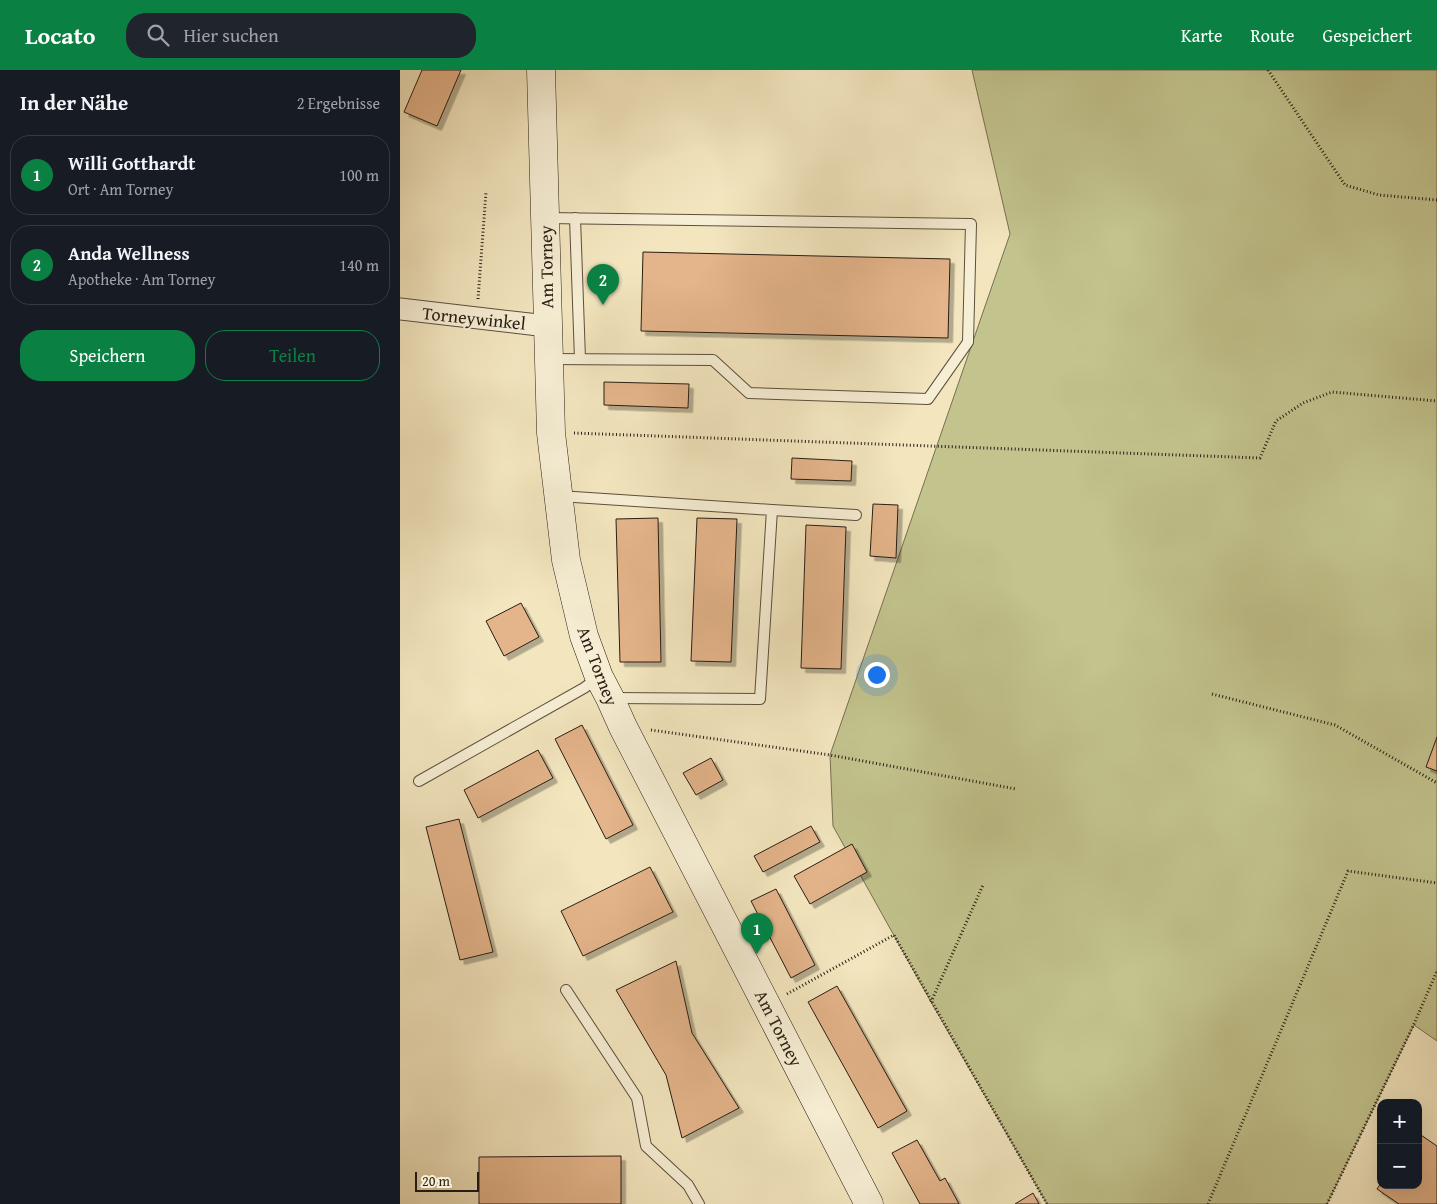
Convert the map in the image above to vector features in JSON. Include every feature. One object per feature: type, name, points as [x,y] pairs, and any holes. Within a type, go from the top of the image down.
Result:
[{"type":"street","name":"Am Torney","points":[[541,70],[551,433],[566,560],[584,636],[623,726],[869,1204]]},
{"type":"street","name":"Torneywinkel","points":[[400,309],[547,326]]},
{"type":"lane","points":[[545,218],[970,224],[968,342],[928,399],[749,393],[713,360],[548,359]]},
{"type":"lane","points":[[574,218],[580,359]]},
{"type":"lane","points":[[558,496],[856,514]]},
{"type":"lane","points":[[419,780],[584,688],[605,687],[760,699],[772,510]]},
{"type":"lane","points":[[566,990],[637,1098],[646,1146],[688,1185],[699,1204]]},
{"type":"path","points":[[1268,70],[1345,185],[1379,195],[1437,200]]},
{"type":"path","points":[[477,318],[486,192]]},
{"type":"path","points":[[551,433],[1260,458],[1276,421],[1303,403],[1332,392],[1437,400]]},
{"type":"path","points":[[1212,694],[1335,726],[1437,783]]},
{"type":"path","points":[[623,726],[830,755],[1016,789]]},
{"type":"path","points":[[1208,1204],[1348,871],[1437,883]]},
{"type":"path","points":[[931,1002],[983,885]]},
{"type":"path","points":[[767,1005],[894,935],[1047,1204]]},
{"type":"path","points":[[1327,1204],[1414,1024],[1437,971]]},
{"type":"green space","points":[[972,70],[1437,70],[1437,1041],[1414,1025],[1327,1204],[1047,1204],[833,826],[830,755],[1010,234]]},
{"type":"building","points":[[422,70],[461,70],[437,126],[404,112]]},
{"type":"building","points":[[643,252],[950,259],[948,338],[641,331]]},
{"type":"building","points":[[604,382],[689,384],[688,408],[604,405]]},
{"type":"building","points":[[792,458],[852,461],[851,481],[791,479]]},
{"type":"building","points":[[873,504],[898,505],[896,558],[870,556]]},
{"type":"building","points":[[658,518],[661,662],[620,662],[616,519]]},
{"type":"building","points":[[697,518],[737,519],[731,662],[691,661]]},
{"type":"building","points":[[806,525],[846,527],[841,669],[801,668]]},
{"type":"building","points":[[521,603],[539,637],[504,656],[486,621]]},
{"type":"building","points":[[582,725],[633,825],[606,839],[555,739]]},
{"type":"building","points":[[1437,737],[1437,771],[1426,767]]},
{"type":"building","points":[[538,750],[553,778],[478,818],[464,790]]},
{"type":"building","points":[[711,758],[723,780],[696,795],[683,773]]},
{"type":"building","points":[[459,819],[493,952],[460,960],[426,827]]},
{"type":"building","points":[[811,826],[820,842],[763,872],[754,856]]},
{"type":"building","points":[[852,844],[867,872],[810,904],[794,876]]},
{"type":"building","points":[[650,867],[673,912],[583,956],[561,911]]},
{"type":"building","points":[[776,889],[815,965],[791,978],[751,901]]},
{"type":"building","points":[[676,961],[692,1033],[739,1108],[682,1138],[666,1075],[616,990]]},
{"type":"building","points":[[837,986],[907,1111],[878,1128],[808,1002]]},
{"type":"building","points":[[1422,1136],[1437,1146],[1437,1204],[1399,1204],[1377,1189],[1422,1189]]},
{"type":"building","points":[[917,1140],[940,1181],[945,1178],[959,1204],[920,1204],[892,1153]]},
{"type":"building","points":[[621,1156],[621,1204],[479,1204],[479,1157]]},
{"type":"building","points":[[1033,1193],[1039,1204],[1015,1204]]},
{"type":"place","name":"Anda Wellness","points":[[603,305]]},
{"type":"place","name":"Willi Gotthardt","points":[[757,954]]}]
